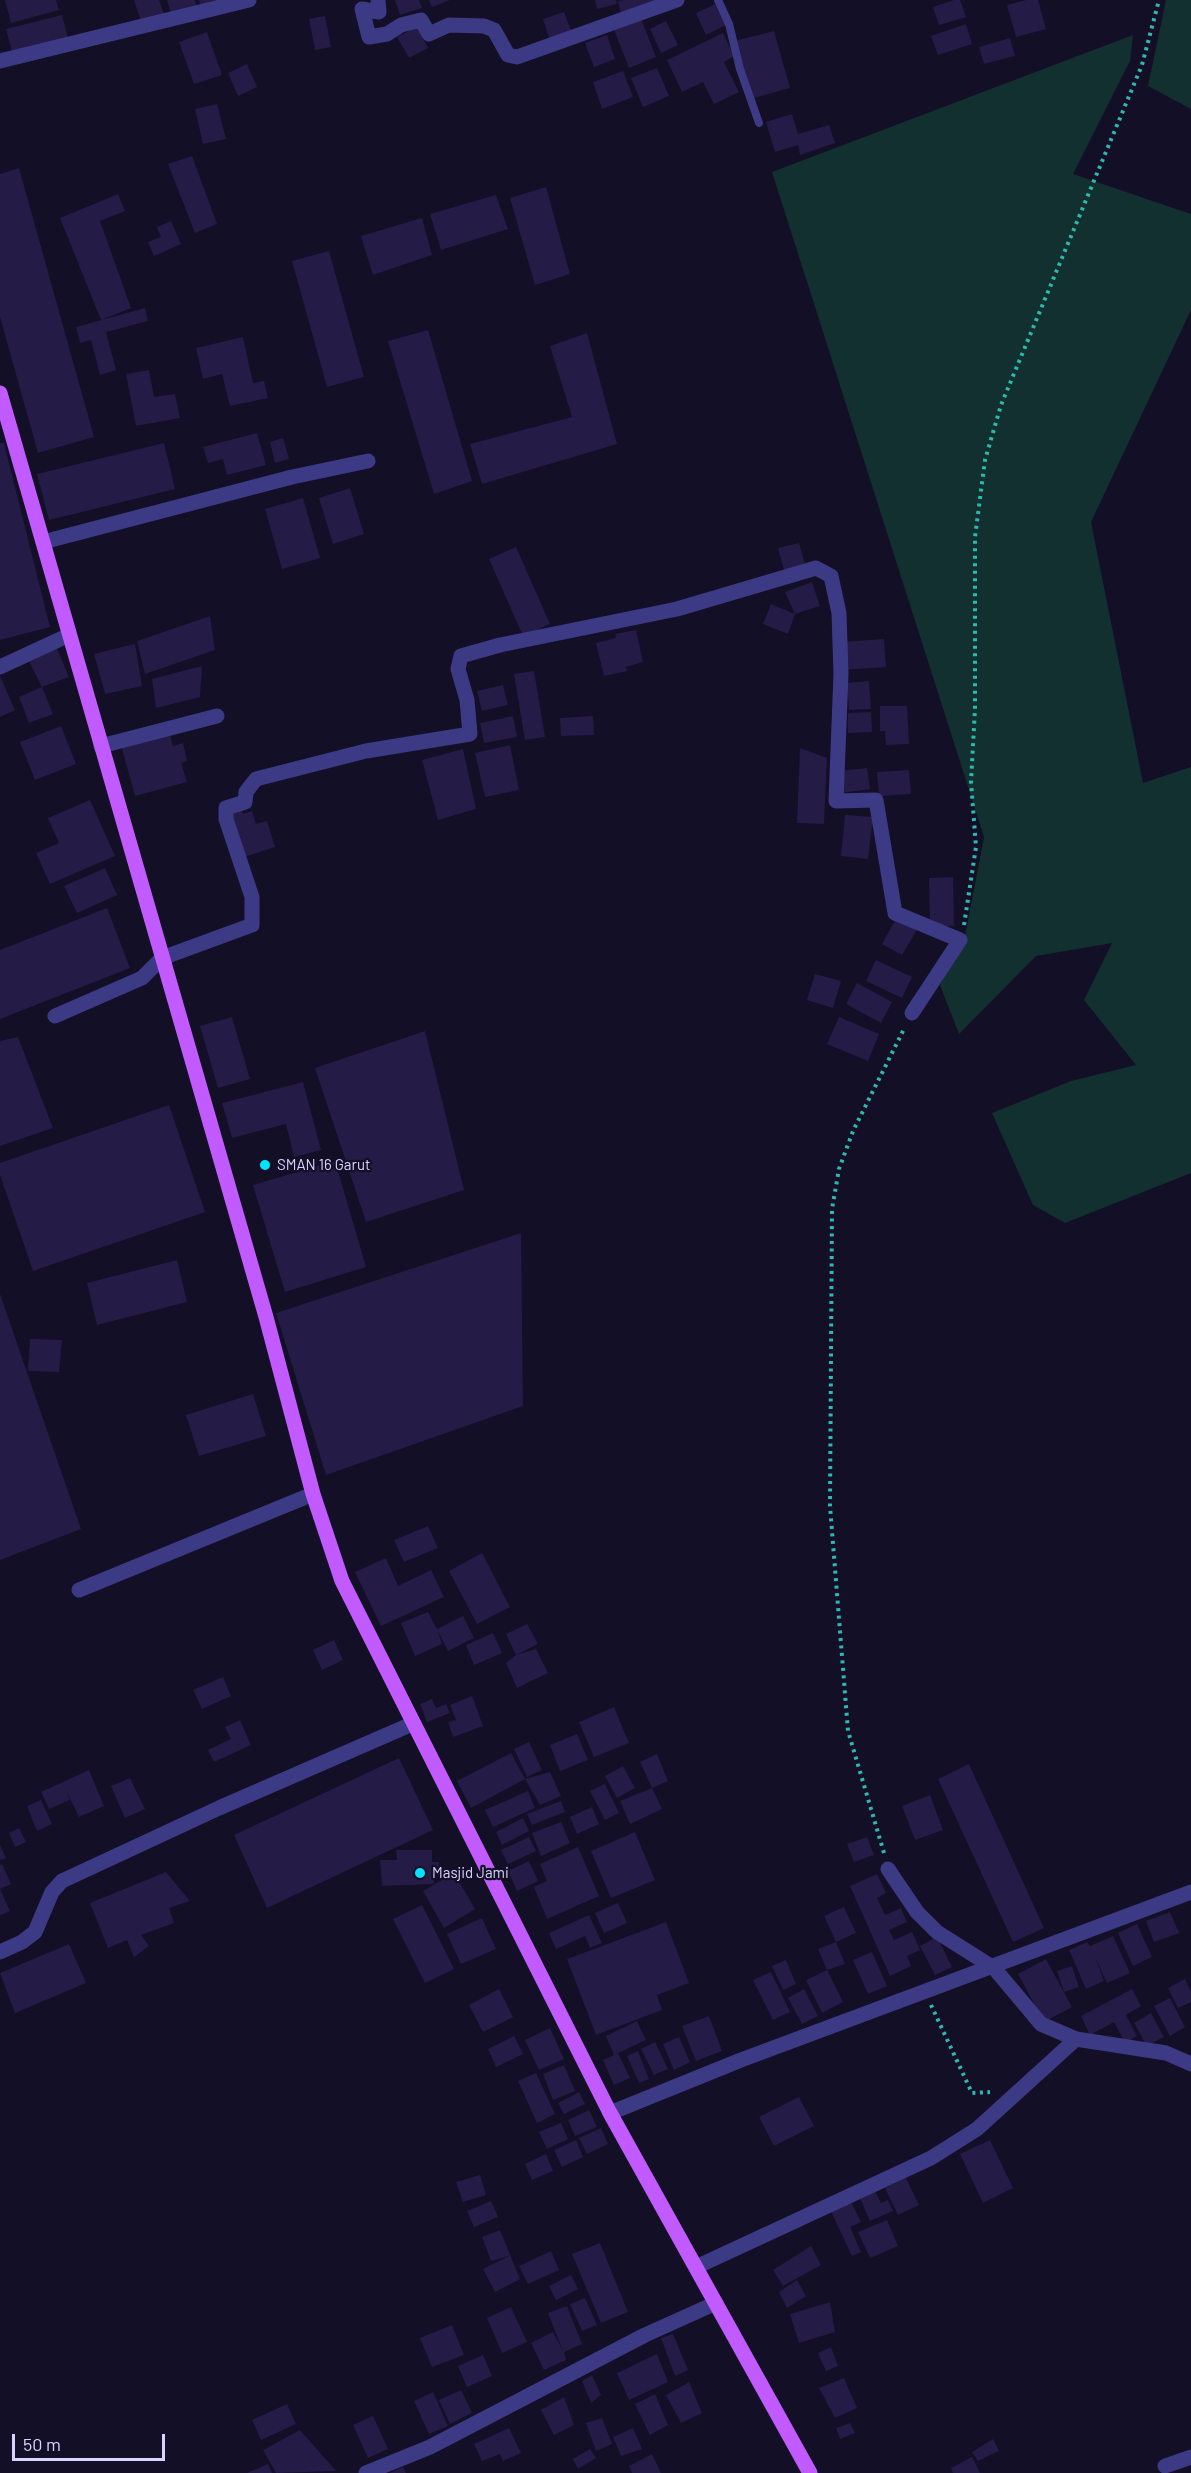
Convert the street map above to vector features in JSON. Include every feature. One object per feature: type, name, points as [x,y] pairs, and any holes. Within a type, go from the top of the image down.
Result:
[{"type":"main road","points":[[0,393],[5,431],[43,542],[266,1317],[313,1494],[342,1581],[412,1724],[610,2113],[810,2473]]},
{"type":"street","points":[[0,61],[249,0]]},
{"type":"street","points":[[378,0],[379,12],[362,9],[369,37],[387,34],[401,25],[421,20],[429,34],[449,25],[483,26],[494,30],[508,55],[517,57],[677,0]]},
{"type":"street","points":[[43,542],[292,477],[368,461]]},
{"type":"street","points":[[54,1016],[142,978],[162,958],[252,925],[252,897],[226,819],[226,808],[245,802],[246,792],[256,779],[366,751],[470,734],[467,700],[458,669],[461,656],[500,645],[677,609],[816,568],[831,576],[839,613],[841,674],[836,801],[876,800],[895,913],[960,940],[912,1013]]},
{"type":"street","points":[[0,667],[69,635]]},
{"type":"street","points":[[101,746],[217,716]]},
{"type":"street","points":[[79,1590],[313,1494]]},
{"type":"street","points":[[0,1952],[22,1942],[35,1932],[52,1892],[62,1881],[219,1808],[412,1724]]},
{"type":"street","points":[[888,1869],[917,1912],[937,1932],[994,1968],[1041,2024],[1076,2039],[1166,2054],[1191,2064]]},
{"type":"street","points":[[610,2113],[741,2060],[924,1991],[994,1968],[1191,1892]]},
{"type":"street","points":[[696,2267],[931,2158],[977,2129],[1076,2039]]},
{"type":"street","points":[[366,2473],[429,2446],[645,2335],[716,2303]]},
{"type":"street","points":[[1165,2466],[1191,2457]]},
{"type":"lane","points":[[718,0],[729,24],[740,69],[759,123]]},
{"type":"path","points":[[960,940],[976,847],[971,782],[975,709],[975,537],[985,460],[1001,405],[1142,65],[1159,0]]},
{"type":"path","points":[[888,1869],[848,1731],[830,1506],[832,1209],[839,1169],[853,1131],[912,1013]]},
{"type":"path","points":[[924,1991],[972,2093],[1017,2092]]},
{"type":"green space","points":[[1166,0],[1191,0],[1191,109],[1148,86]]},
{"type":"green space","points":[[1133,35],[1130,61],[1073,174],[1191,214],[1191,310],[1091,522],[1143,783],[1191,767],[1191,1173],[1065,1223],[1033,1205],[992,1113],[1071,1081],[1136,1065],[1084,1000],[1112,943],[1036,956],[959,1034],[940,985],[965,936],[984,837],[772,172]]},
{"type":"building","points":[[5,0],[56,0],[59,10],[11,23]]},
{"type":"building","points":[[134,0],[159,0],[164,14],[141,22]]},
{"type":"building","points":[[167,0],[195,0],[198,10],[172,17]]},
{"type":"building","points":[[199,0],[223,0],[201,8]]},
{"type":"building","points":[[395,0],[419,0],[422,8],[400,15]]},
{"type":"building","points":[[429,0],[450,0],[432,7]]},
{"type":"building","points":[[595,0],[616,0],[617,4],[597,9]]},
{"type":"building","points":[[656,0],[621,14],[618,1]]},
{"type":"building","points":[[960,0],[966,17],[939,25],[933,7]]},
{"type":"building","points":[[1026,0],[1038,0],[1046,29],[1016,37],[1007,5]]},
{"type":"building","points":[[715,4],[726,25],[706,35],[696,13]]},
{"type":"building","points":[[564,12],[572,33],[550,41],[543,19]]},
{"type":"building","points":[[62,15],[69,42],[13,56],[6,29]]},
{"type":"building","points":[[325,16],[331,47],[315,50],[309,19]]},
{"type":"building","points":[[640,16],[656,57],[629,68],[613,27]]},
{"type":"building","points":[[666,21],[678,45],[661,53],[650,29]]},
{"type":"building","points":[[966,24],[972,44],[938,55],[931,36]]},
{"type":"building","points":[[417,27],[428,48],[409,58],[397,37]]},
{"type":"building","points":[[774,31],[790,88],[751,99],[735,41]]},
{"type":"building","points":[[207,32],[222,75],[194,84],[179,42]]},
{"type":"building","points":[[723,33],[734,56],[724,62],[739,92],[714,104],[703,82],[682,92],[667,60]]},
{"type":"building","points":[[607,35],[615,59],[594,67],[585,43]]},
{"type":"building","points":[[1010,38],[1015,56],[984,64],[979,47]]},
{"type":"building","points":[[247,64],[257,87],[238,96],[228,73]]},
{"type":"building","points":[[657,68],[669,96],[643,107],[631,78]]},
{"type":"building","points":[[623,71],[633,97],[602,109],[593,82]]},
{"type":"building","points":[[217,104],[226,139],[203,144],[195,109]]},
{"type":"building","points":[[792,114],[798,134],[829,125],[835,143],[800,155],[798,145],[775,152],[766,122]]},
{"type":"building","points":[[192,156],[217,224],[195,233],[168,164]]},
{"type":"building","points":[[19,168],[94,437],[38,453],[0,317],[0,174]]},
{"type":"building","points":[[546,187],[570,274],[535,285],[510,198]]},
{"type":"building","points":[[118,194],[125,211],[100,221],[131,308],[101,320],[60,218]]},
{"type":"building","points":[[496,195],[508,229],[441,250],[430,214]]},
{"type":"building","points":[[422,218],[432,255],[373,275],[361,236]]},
{"type":"building","points":[[171,221],[181,244],[154,256],[148,242],[161,237],[157,227]]},
{"type":"building","points":[[329,251],[364,377],[327,387],[292,261]]},
{"type":"building","points":[[145,308],[148,321],[106,332],[116,370],[100,375],[91,340],[80,343],[76,327]]},
{"type":"building","points":[[428,330],[472,481],[434,494],[388,341]]},
{"type":"building","points":[[587,333],[617,444],[482,484],[470,444],[572,417],[550,346]]},
{"type":"building","points":[[243,337],[253,383],[264,381],[268,398],[230,406],[222,374],[203,379],[196,348]]},
{"type":"building","points":[[149,370],[154,397],[175,394],[180,418],[136,426],[126,374]]},
{"type":"building","points":[[257,433],[266,465],[227,475],[223,459],[208,463],[203,447]]},
{"type":"building","points":[[283,438],[289,459],[275,463],[270,442]]},
{"type":"building","points":[[0,443],[4,443],[50,627],[0,640]]},
{"type":"building","points":[[164,443],[175,489],[49,520],[37,474]]},
{"type":"building","points":[[350,488],[364,534],[333,544],[319,498]]},
{"type":"building","points":[[303,498],[320,558],[282,569],[265,509]]},
{"type":"building","points":[[799,543],[805,564],[784,570],[778,548]]},
{"type":"building","points":[[516,547],[550,624],[523,636],[489,559]]},
{"type":"building","points":[[812,582],[820,606],[795,614],[785,592]]},
{"type":"building","points":[[771,604],[795,614],[788,634],[763,624]]},
{"type":"building","points":[[210,616],[215,650],[145,674],[137,641]]},
{"type":"building","points":[[636,630],[643,662],[626,667],[627,671],[604,676],[596,643],[616,638],[615,634]]},
{"type":"building","points":[[884,639],[886,667],[842,670],[840,642]]},
{"type":"building","points":[[55,644],[69,677],[42,687],[27,657]]},
{"type":"building","points":[[135,644],[142,686],[105,694],[94,654]]},
{"type":"building","points":[[202,666],[200,697],[156,708],[152,679]]},
{"type":"building","points":[[534,671],[545,737],[525,740],[514,674]]},
{"type":"building","points":[[0,676],[15,710],[0,717]]},
{"type":"building","points":[[869,681],[871,709],[849,710],[847,683]]},
{"type":"building","points":[[503,685],[508,705],[482,711],[477,691]]},
{"type":"building","points":[[42,687],[53,714],[29,723],[19,697]]},
{"type":"building","points":[[880,706],[907,706],[909,744],[886,745],[885,731],[880,731]]},
{"type":"building","points":[[871,712],[872,732],[848,733],[848,713]]},
{"type":"building","points":[[513,716],[517,737],[484,743],[480,723]]},
{"type":"building","points":[[593,716],[594,735],[561,736],[560,718]]},
{"type":"building","points":[[61,726],[76,764],[35,780],[20,742]]},
{"type":"building","points":[[169,731],[173,746],[183,743],[187,761],[181,763],[187,782],[135,796],[121,745]]},
{"type":"building","points":[[510,745],[519,790],[485,797],[475,753]]},
{"type":"building","points":[[800,748],[827,758],[824,824],[797,823]]},
{"type":"building","points":[[463,749],[476,809],[438,820],[422,760]]},
{"type":"building","points":[[867,768],[870,789],[841,793],[839,771]]},
{"type":"building","points":[[909,770],[911,794],[879,796],[877,772]]},
{"type":"building","points":[[90,800],[115,856],[50,884],[36,853],[59,843],[48,818]]},
{"type":"building","points":[[242,809],[243,814],[252,811],[256,824],[267,821],[275,847],[244,857],[231,812]]},
{"type":"building","points":[[845,815],[873,817],[868,859],[841,856]]},
{"type":"building","points":[[105,868],[117,895],[77,913],[64,886]]},
{"type":"building","points":[[953,877],[954,926],[930,927],[929,878]]},
{"type":"building","points":[[107,908],[130,968],[0,1019],[0,950]]},
{"type":"building","points":[[897,917],[918,928],[902,955],[882,944]]},
{"type":"building","points":[[876,960],[912,977],[902,998],[866,981]]},
{"type":"building","points":[[815,974],[841,981],[833,1008],[807,1000]]},
{"type":"building","points":[[857,983],[892,1002],[881,1023],[846,1004]]},
{"type":"building","points":[[232,1017],[250,1079],[218,1088],[200,1026]]},
{"type":"building","points":[[839,1017],[879,1034],[868,1061],[827,1044]]},
{"type":"building","points":[[425,1031],[464,1190],[366,1222],[315,1068]]},
{"type":"building","points":[[18,1037],[53,1128],[0,1146],[0,1041]]},
{"type":"building","points":[[303,1082],[321,1150],[294,1157],[286,1124],[232,1138],[222,1103]]},
{"type":"building","points":[[169,1105],[205,1212],[33,1271],[0,1175],[0,1163]]},
{"type":"building","points":[[335,1161],[366,1267],[285,1292],[253,1185]]},
{"type":"building","points":[[521,1233],[523,1406],[326,1475],[276,1313]]},
{"type":"building","points":[[177,1260],[187,1302],[97,1325],[87,1283]]},
{"type":"building","points":[[0,1294],[81,1529],[0,1560]]},
{"type":"building","points":[[30,1339],[62,1340],[59,1372],[28,1371]]},
{"type":"building","points":[[253,1394],[266,1436],[199,1456],[186,1415]]},
{"type":"building","points":[[428,1526],[438,1548],[404,1562],[394,1540]]},
{"type":"building","points":[[482,1553],[510,1607],[477,1624],[449,1571]]},
{"type":"building","points":[[386,1558],[398,1586],[431,1570],[444,1597],[381,1626],[355,1572]]},
{"type":"building","points":[[428,1612],[437,1629],[463,1616],[474,1638],[448,1651],[438,1631],[442,1644],[415,1656],[401,1623]]},
{"type":"building","points":[[527,1624],[538,1644],[516,1655],[506,1634]]},
{"type":"building","points":[[493,1633],[502,1653],[474,1665],[466,1645]]},
{"type":"building","points":[[334,1640],[343,1660],[322,1670],[313,1650]]},
{"type":"building","points":[[536,1649],[548,1673],[517,1688],[506,1663],[516,1655]]},
{"type":"building","points":[[223,1677],[231,1696],[202,1709],[193,1690]]},
{"type":"building","points":[[472,1696],[483,1726],[453,1737],[448,1722],[456,1720],[450,1705]]},
{"type":"building","points":[[432,1699],[436,1708],[446,1704],[450,1713],[427,1722],[420,1704]]},
{"type":"building","points":[[614,1707],[629,1743],[594,1757],[579,1722]]},
{"type":"building","points":[[240,1720],[251,1745],[214,1762],[208,1750],[231,1739],[225,1727]]},
{"type":"building","points":[[577,1734],[588,1760],[560,1771],[550,1745]]},
{"type":"building","points":[[529,1742],[542,1770],[527,1777],[514,1749]]},
{"type":"building","points":[[511,1753],[525,1779],[471,1808],[457,1781]]},
{"type":"building","points":[[657,1754],[668,1781],[652,1788],[640,1762]]},
{"type":"building","points":[[399,1758],[433,1830],[267,1908],[234,1835]]},
{"type":"building","points":[[969,1764],[1044,1928],[1013,1942],[938,1779]]},
{"type":"building","points":[[623,1766],[635,1788],[617,1798],[605,1776]]},
{"type":"building","points":[[89,1770],[104,1806],[79,1817],[67,1792],[70,1800],[49,1809],[41,1792]]},
{"type":"building","points":[[550,1772],[561,1796],[540,1805],[525,1779]]},
{"type":"building","points":[[130,1778],[145,1809],[125,1818],[111,1786]]},
{"type":"building","points":[[605,1784],[619,1813],[605,1820],[590,1791]]},
{"type":"building","points":[[652,1788],[662,1809],[630,1824],[620,1801]]},
{"type":"building","points":[[528,1791],[535,1808],[493,1827],[485,1810]]},
{"type":"building","points":[[930,1795],[943,1830],[915,1840],[902,1806]]},
{"type":"building","points":[[41,1800],[52,1824],[37,1831],[27,1806]]},
{"type":"building","points":[[561,1801],[565,1812],[532,1825],[527,1814]]},
{"type":"building","points":[[592,1807],[599,1824],[577,1834],[570,1817]]},
{"type":"building","points":[[523,1818],[529,1831],[502,1845],[496,1832]]},
{"type":"building","points":[[561,1822],[570,1843],[541,1856],[532,1833]]},
{"type":"building","points":[[19,1828],[26,1842],[15,1847],[9,1833]]},
{"type":"building","points":[[635,1832],[655,1880],[611,1898],[591,1851]]},
{"type":"building","points":[[529,1837],[536,1851],[508,1864],[501,1850]]},
{"type":"building","points":[[867,1837],[874,1855],[854,1862],[847,1844]]},
{"type":"building","points":[[0,1845],[6,1858],[0,1860]]},
{"type":"building","points":[[578,1847],[599,1896],[547,1919],[534,1887],[547,1881],[540,1864]]},
{"type":"building","points":[[396,1850],[432,1850],[432,1862],[439,1862],[440,1873],[433,1874],[434,1884],[382,1886],[380,1860],[397,1860]]},
{"type":"building","points":[[529,1861],[538,1881],[517,1891],[508,1871]]},
{"type":"building","points":[[2,1864],[11,1884],[0,1889],[0,1865]]},
{"type":"building","points":[[166,1872],[190,1901],[169,1908],[174,1923],[141,1935],[149,1946],[134,1957],[127,1940],[108,1948],[90,1903]]},
{"type":"building","points":[[454,1873],[475,1909],[444,1928],[423,1891]]},
{"type":"building","points":[[877,1874],[886,1893],[877,1898],[885,1915],[901,1908],[907,1922],[889,1930],[894,1940],[912,1932],[920,1950],[907,1956],[911,1966],[890,1976],[850,1886]]},
{"type":"building","points":[[0,1889],[10,1911],[0,1915]]},
{"type":"building","points":[[618,1903],[627,1923],[604,1933],[595,1913]]},
{"type":"building","points":[[422,1905],[454,1969],[425,1983],[393,1919]]},
{"type":"building","points":[[844,1907],[856,1933],[836,1942],[824,1916]]},
{"type":"building","points":[[1170,1912],[1179,1933],[1154,1942],[1146,1921]]},
{"type":"building","points":[[589,1915],[602,1943],[590,1948],[585,1936],[556,1949],[549,1933]]},
{"type":"building","points":[[482,1918],[496,1949],[461,1964],[447,1934]]},
{"type":"building","points":[[666,1922],[689,1983],[657,1995],[662,2010],[596,2035],[567,1959]]},
{"type":"building","points":[[1137,1924],[1152,1957],[1133,1966],[1118,1933]]},
{"type":"building","points":[[1113,1936],[1130,1973],[1107,1983],[1096,1959],[1104,1981],[1086,1989],[1069,1950],[1087,1942],[1090,1946]]},
{"type":"building","points":[[937,1937],[952,1967],[935,1975],[920,1946]]},
{"type":"building","points":[[836,1942],[845,1964],[827,1970],[818,1949]]},
{"type":"building","points":[[69,1944],[86,1983],[15,2013],[0,1973]]},
{"type":"building","points":[[872,1952],[887,1986],[868,1994],[853,1960]]},
{"type":"building","points":[[1046,1959],[1072,2007],[1044,2022],[1018,1974]]},
{"type":"building","points":[[786,1960],[796,1984],[783,1990],[772,1966]]},
{"type":"building","points":[[1072,1966],[1079,1987],[1064,1992],[1057,1971]]},
{"type":"building","points":[[827,1970],[843,2002],[822,2013],[806,1980]]},
{"type":"building","points":[[771,1972],[790,2012],[773,2020],[753,1980]]},
{"type":"building","points":[[1185,1979],[1191,1992],[1191,2002],[1178,2008],[1168,1988]]},
{"type":"building","points":[[499,1989],[513,2017],[483,2032],[469,2005]]},
{"type":"building","points":[[804,1989],[818,2016],[802,2024],[788,1998]]},
{"type":"building","points":[[1132,1989],[1141,2006],[1126,2015],[1137,2036],[1125,2043],[1114,2022],[1090,2035],[1081,2016]]},
{"type":"building","points":[[1170,1998],[1185,2027],[1170,2036],[1154,2006]]},
{"type":"building","points":[[1151,2013],[1164,2037],[1147,2046],[1134,2023]]},
{"type":"building","points":[[709,2016],[722,2051],[696,2061],[682,2026]]},
{"type":"building","points":[[637,2021],[646,2040],[618,2053],[630,2078],[614,2085],[603,2060],[614,2055],[606,2036]]},
{"type":"building","points":[[550,2028],[564,2059],[539,2070],[525,2040]]},
{"type":"building","points":[[514,2036],[523,2054],[496,2067],[488,2049]]},
{"type":"building","points":[[679,2037],[690,2062],[674,2070],[663,2044]]},
{"type":"building","points":[[655,2042],[668,2069],[654,2075],[641,2049]]},
{"type":"building","points":[[638,2051],[649,2079],[639,2083],[627,2056]]},
{"type":"building","points":[[564,2065],[575,2091],[553,2100],[543,2074]]},
{"type":"building","points":[[536,2073],[555,2114],[537,2123],[518,2081]]},
{"type":"building","points":[[579,2092],[585,2104],[564,2114],[558,2103]]},
{"type":"building","points":[[799,2097],[814,2126],[774,2146],[759,2117]]},
{"type":"building","points":[[589,2110],[597,2127],[575,2136],[568,2120]]},
{"type":"building","points":[[561,2123],[568,2139],[547,2149],[539,2132]]},
{"type":"building","points":[[601,2128],[608,2144],[587,2154],[579,2138]]},
{"type":"building","points":[[576,2140],[583,2157],[562,2167],[554,2150]]},
{"type":"building","points":[[990,2140],[1013,2188],[983,2203],[960,2154]]},
{"type":"building","points":[[546,2154],[553,2171],[532,2180],[525,2164]]},
{"type":"building","points":[[480,2175],[486,2195],[463,2202],[456,2182]]},
{"type":"building","points":[[906,2178],[919,2205],[898,2215],[885,2188]]},
{"type":"building","points":[[874,2189],[881,2203],[888,2200],[893,2211],[870,2221],[859,2196]]},
{"type":"building","points":[[850,2200],[861,2222],[850,2227],[861,2252],[852,2256],[830,2209]]},
{"type":"building","points":[[491,2201],[498,2217],[474,2227],[467,2211]]},
{"type":"building","points":[[887,2220],[898,2246],[870,2258],[858,2232]]},
{"type":"building","points":[[500,2230],[520,2279],[495,2292],[483,2269],[509,2256],[491,2261],[482,2237]]},
{"type":"building","points":[[600,2243],[628,2312],[601,2323],[572,2254]]},
{"type":"building","points":[[811,2246],[821,2265],[783,2286],[773,2270]]},
{"type":"building","points":[[551,2251],[559,2270],[528,2284],[519,2266]]},
{"type":"building","points":[[571,2275],[578,2289],[556,2300],[549,2286]]},
{"type":"building","points":[[797,2280],[806,2296],[787,2308],[779,2292]]},
{"type":"building","points":[[585,2298],[597,2325],[582,2331],[570,2304]]},
{"type":"building","points":[[830,2302],[835,2332],[799,2343],[790,2314]]},
{"type":"building","points":[[567,2306],[582,2344],[564,2352],[566,2360],[544,2370],[531,2343],[553,2332],[563,2351],[548,2313]]},
{"type":"building","points":[[511,2307],[527,2342],[502,2353],[487,2318]]},
{"type":"building","points":[[452,2325],[464,2355],[432,2367],[420,2338]]},
{"type":"building","points":[[673,2334],[688,2370],[675,2376],[661,2338]]},
{"type":"building","points":[[831,2347],[838,2366],[826,2371],[818,2353]]},
{"type":"building","points":[[657,2354],[668,2382],[629,2400],[617,2373]]},
{"type":"building","points":[[483,2355],[492,2376],[467,2387],[458,2366]]},
{"type":"building","points":[[592,2375],[601,2395],[591,2403],[582,2381]]},
{"type":"building","points":[[844,2378],[857,2408],[835,2418],[819,2388]]},
{"type":"building","points":[[689,2382],[702,2413],[681,2423],[666,2395]]},
{"type":"building","points":[[461,2390],[472,2413],[450,2424],[439,2400]]},
{"type":"building","points":[[433,2392],[448,2426],[429,2434],[414,2401]]},
{"type":"building","points":[[655,2394],[668,2425],[650,2435],[635,2404]]},
{"type":"building","points":[[564,2397],[574,2425],[554,2435],[541,2410]]},
{"type":"building","points":[[287,2404],[296,2424],[261,2440],[252,2420]]},
{"type":"building","points":[[373,2416],[388,2449],[368,2458],[353,2425]]},
{"type":"building","points":[[602,2418],[612,2444],[596,2451],[586,2423]]},
{"type":"building","points":[[850,2423],[855,2433],[840,2439],[836,2428]]},
{"type":"building","points":[[509,2428],[521,2453],[503,2461],[500,2454],[482,2461],[474,2444]]},
{"type":"building","points":[[633,2428],[642,2449],[621,2456],[613,2437]]},
{"type":"building","points":[[300,2430],[336,2471],[276,2473],[263,2450]]},
{"type":"building","points":[[993,2439],[999,2451],[978,2461],[972,2452]]},
{"type":"building","points":[[590,2449],[596,2458],[578,2469],[573,2459]]},
{"type":"building","points":[[652,2454],[661,2473],[632,2473],[629,2466]]},
{"type":"building","points":[[972,2457],[980,2473],[953,2473],[951,2468]]},
{"type":"building","points":[[268,2464],[272,2473],[247,2473]]},
{"type":"building","points":[[403,2467],[406,2473],[390,2473]]},
{"type":"place","name":"SMAN 16 Garut","points":[[265,1165]]},
{"type":"place","name":"Masjid Jami","points":[[420,1873]]}]
